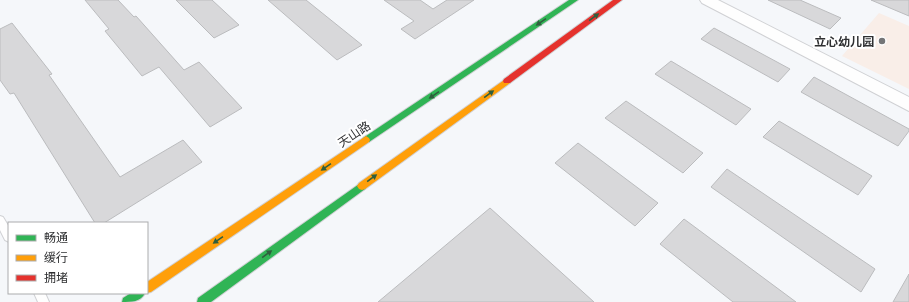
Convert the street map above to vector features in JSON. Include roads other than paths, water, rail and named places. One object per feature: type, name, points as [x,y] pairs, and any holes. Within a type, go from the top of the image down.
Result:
[{"type":"street","name":"天山路","points":[[148,287],[574,0]]},
{"type":"street","points":[[202,302],[618,0]]},
{"type":"street","points":[[707,0],[909,106]]},
{"type":"street","points":[[127,302],[139,294]]},
{"type":"lane","points":[[0,220],[8,235]]},
{"type":"place","name":"立心幼儿园","points":[[882,41]]}]
